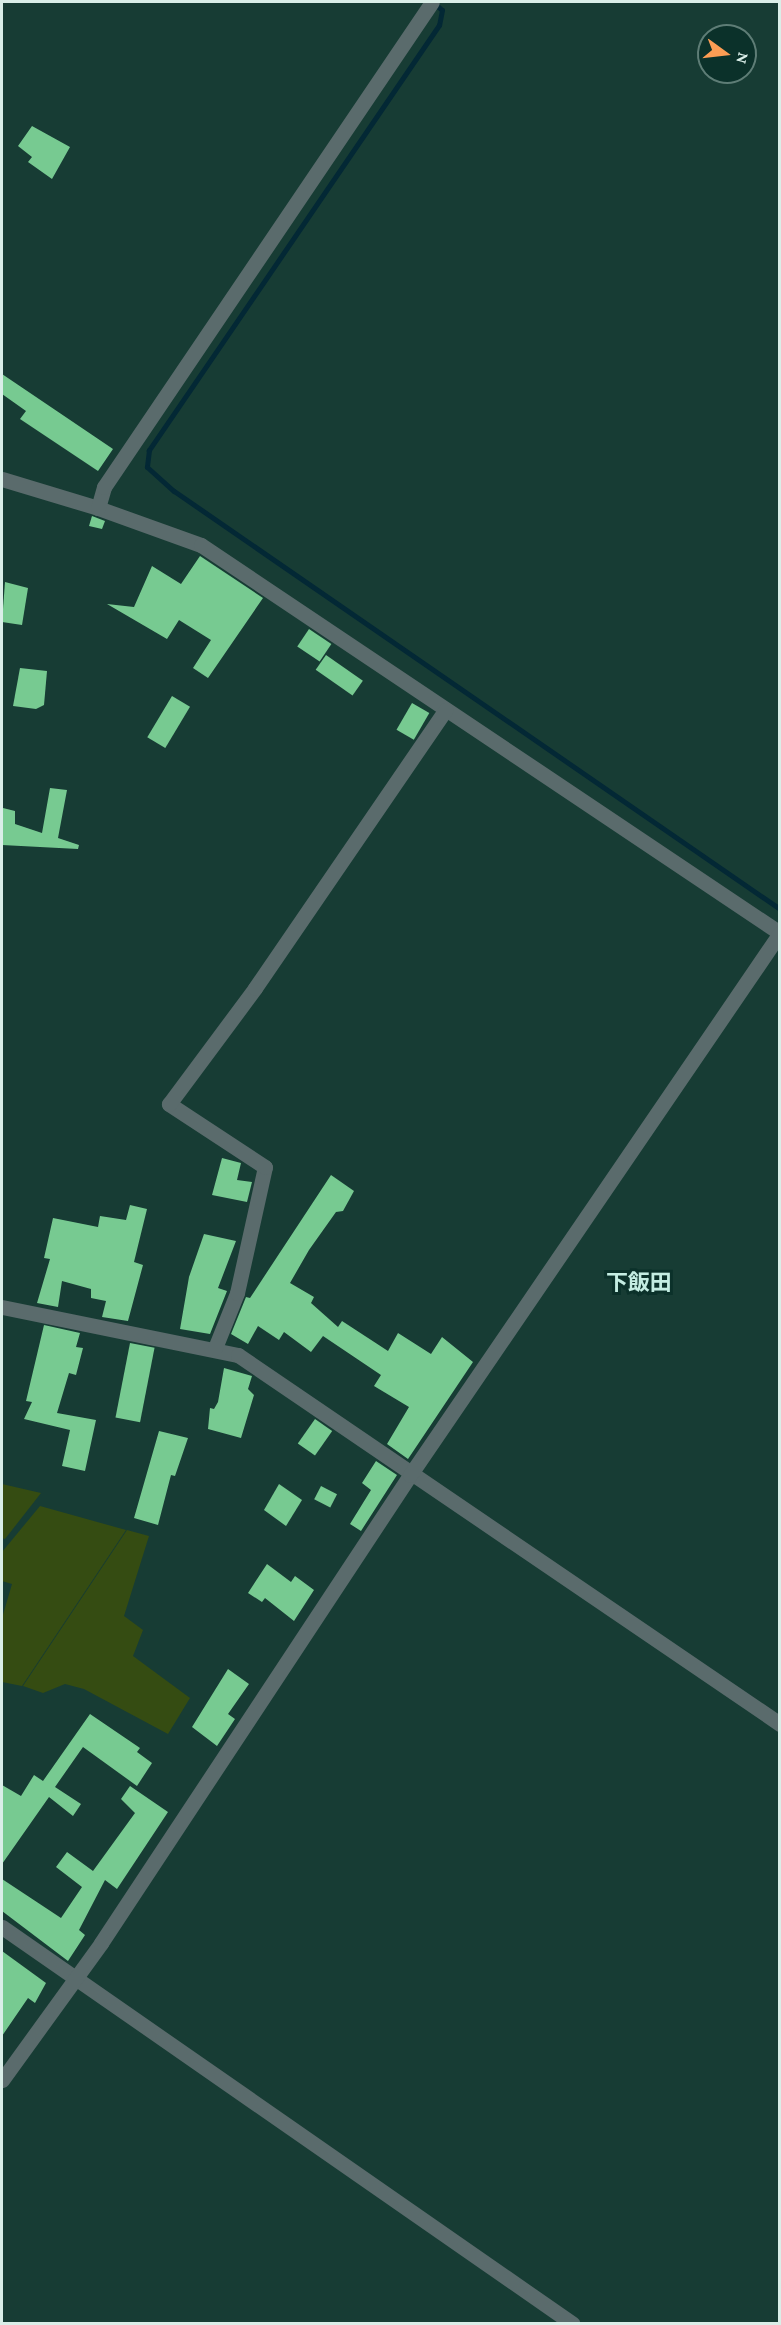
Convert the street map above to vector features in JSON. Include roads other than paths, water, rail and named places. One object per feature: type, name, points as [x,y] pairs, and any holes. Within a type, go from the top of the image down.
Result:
[{"type":"street","points":[[98,507],[104,487],[428,7]]},
{"type":"street","points":[[2,479],[98,507],[201,545],[780,933],[410,1475],[76,1977],[2,2080]]},
{"type":"street","points":[[215,1348],[237,1293],[265,1167],[169,1104],[255,987],[445,710]]},
{"type":"street","points":[[2,1306],[215,1348],[238,1355],[410,1475],[780,1724]]},
{"type":"street","points":[[2,1927],[573,2324]]},
{"type":"waterway","points":[[435,4],[442,10],[439,25],[149,450],[147,467],[174,491],[780,909]]},
{"type":"district","name":"下飯田","points":[[639,1283]]}]
